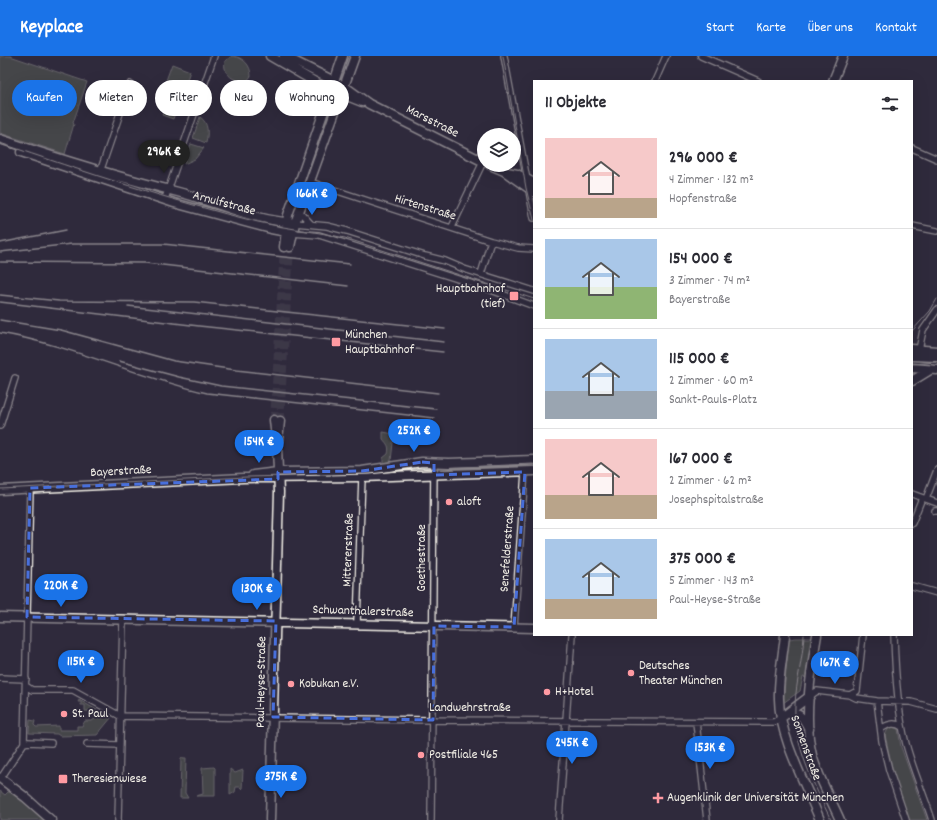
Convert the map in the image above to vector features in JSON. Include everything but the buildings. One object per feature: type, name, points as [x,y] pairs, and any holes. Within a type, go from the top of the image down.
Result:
[{"type":"main road","name":"Marsstraße","points":[[270,56],[312,80]]},
{"type":"main road","name":"Marsstraße","points":[[284,56],[335,80]]},
{"type":"main road","points":[[335,80],[343,56]]},
{"type":"main road","points":[[346,80],[355,56]]},
{"type":"main road","points":[[833,80],[843,56]]},
{"type":"main road","name":"Marsstraße","points":[[349,90],[369,104]]},
{"type":"main road","name":"Marsstraße","points":[[349,97],[369,104],[477,158]]},
{"type":"main road","points":[[287,247],[288,233],[286,223],[321,116]]},
{"type":"main road","points":[[288,233],[295,223],[332,116]]},
{"type":"main road","name":"Arnulfstraße","points":[[0,139],[165,199],[288,233]]},
{"type":"main road","name":"Arnulfstraße","points":[[0,145],[99,174],[168,190],[259,217],[286,223],[295,223]]},
{"type":"main road","name":"Marsstraße","points":[[506,172],[532,188]]},
{"type":"main road","name":"Marsstraße","points":[[508,172],[526,178],[532,188]]},
{"type":"main road","points":[[915,353],[937,351]]},
{"type":"main road","points":[[915,353],[937,357]]},
{"type":"main road","points":[[913,364],[915,353]]},
{"type":"main road","points":[[913,369],[933,370]]},
{"type":"main road","points":[[913,380],[933,370]]},
{"type":"main road","name":"Paul-Heyse-Straße","points":[[270,820],[276,621],[278,476],[277,421]]},
{"type":"main road","name":"Bayerstraße","points":[[278,476],[362,471],[418,462],[434,463],[533,460]]},
{"type":"main road","name":"Bayerstraße","points":[[0,490],[243,478],[258,474],[278,476],[362,477],[533,471]]},
{"type":"main road","name":"Schwanthalerstraße","points":[[0,617],[276,621],[533,628]]},
{"type":"main road","name":"Sonnenstraße","points":[[785,636],[779,695],[788,744],[820,820]]},
{"type":"main road","name":"Sonnenstraße","points":[[817,636],[810,696],[812,755],[840,820]]},
{"type":"main road","name":"Landwehrstraße","points":[[783,716],[810,696]]},
{"type":"main road","points":[[783,716],[794,713],[799,714],[810,728]]},
{"type":"main road","points":[[0,778],[25,797],[50,820]]},
{"type":"street","points":[[165,199],[214,56]]},
{"type":"street","points":[[504,56],[526,178]]},
{"type":"street","points":[[655,80],[666,56]]},
{"type":"street","points":[[701,56],[756,80]]},
{"type":"street","points":[[99,174],[119,116]]},
{"type":"street","points":[[913,148],[937,159]]},
{"type":"street","points":[[452,227],[481,172]]},
{"type":"street","name":"Hirtenstraße","points":[[310,182],[452,227],[491,241],[518,248],[533,249]]},
{"type":"street","points":[[532,188],[533,203]]},
{"type":"street","points":[[299,212],[311,225]]},
{"type":"street","name":"Arnulfstraße","points":[[295,223],[327,226],[347,231],[425,256],[447,261],[533,291]]},
{"type":"street","points":[[913,226],[937,231]]},
{"type":"street","name":"Arnulfstraße","points":[[288,233],[320,235],[483,287],[533,306]]},
{"type":"street","points":[[481,274],[491,241]]},
{"type":"street","points":[[915,353],[923,330],[937,310]]},
{"type":"street","points":[[0,426],[15,378]]},
{"type":"street","name":"Goethestraße","points":[[431,820],[434,626],[434,463]]},
{"type":"street","points":[[913,520],[937,470]]},
{"type":"street","name":"Senefelderstraße","points":[[514,627],[525,472]]},
{"type":"street","name":"Mittererstraße","points":[[358,623],[362,477]]},
{"type":"street","points":[[0,778],[24,743],[30,488]]},
{"type":"street","points":[[913,494],[924,499],[936,509]]},
{"type":"street","points":[[913,586],[937,593]]},
{"type":"street","points":[[118,820],[123,619]]},
{"type":"street","points":[[559,820],[572,636]]},
{"type":"street","points":[[850,695],[857,692],[863,636]]},
{"type":"street","points":[[894,636],[895,670],[902,727],[906,746],[932,820]]},
{"type":"street","points":[[0,678],[26,679]]},
{"type":"street","points":[[26,686],[32,690],[77,691],[120,716]]},
{"type":"street","points":[[810,696],[817,692],[850,695],[856,698],[877,701],[910,702],[937,709]]},
{"type":"street","points":[[877,701],[882,728],[881,733],[889,770],[906,820]]},
{"type":"street","name":"Landwehrstraße","points":[[120,716],[696,722],[774,722],[783,716]]},
{"type":"street","points":[[696,722],[707,820]]},
{"type":"street","points":[[882,728],[892,724],[898,724],[902,727]]},
{"type":"street","points":[[24,743],[51,743]]},
{"type":"street","points":[[87,744],[119,745]]},
{"type":"highlighted area","points":[[422,462],[434,463],[434,475],[525,472],[514,627],[434,626],[433,720],[273,717],[276,621],[27,617],[30,488],[278,479],[278,472],[362,471]]},
{"type":"green space","points":[[0,56],[10,56],[85,81],[85,88],[77,111],[77,80],[12,80],[12,116],[75,116],[65,154],[0,133]]},
{"type":"green space","points":[[232,56],[240,58],[246,62],[250,68],[251,76],[248,80],[236,80],[230,77],[225,70],[225,61]]},
{"type":"green space","points":[[172,64],[190,71],[187,80],[166,80]]},
{"type":"green space","points":[[165,116],[174,116],[173,119]]},
{"type":"green space","points":[[200,117],[206,125],[206,143],[193,138]]},
{"type":"green space","points":[[191,144],[204,148],[195,159],[184,164]]},
{"type":"green space","points":[[383,432],[394,434],[391,461],[383,463],[383,458],[388,454],[389,449],[388,445],[383,439]]},
{"type":"green space","points":[[812,638],[807,678],[803,677],[800,691],[783,703],[789,639]]},
{"type":"green space","points":[[79,700],[111,718],[97,735],[60,736],[57,734],[29,733],[30,720],[35,721],[34,725],[36,727],[59,726],[59,730],[77,730],[77,726],[82,726],[85,721],[92,721],[96,718],[96,714],[92,711],[85,711],[85,705],[81,705],[81,702],[78,702]]},
{"type":"green space","points":[[893,727],[898,729],[901,747],[927,820],[908,820],[893,772],[885,735],[888,729]]},
{"type":"green space","points":[[181,758],[186,758],[185,793],[188,798],[180,798]]},
{"type":"green space","points":[[214,767],[215,796],[196,796],[203,794],[202,768]]},
{"type":"green space","points":[[230,769],[235,773],[243,770],[242,789],[240,787],[236,787],[235,792],[230,795]]},
{"type":"green space","points":[[0,791],[5,795],[8,792],[17,795],[45,820],[0,820]]},
{"type":"tunnel","points":[[274,420],[284,247]]},
{"type":"tunnel","points":[[280,421],[290,247]]},
{"type":"tram line","points":[[503,56],[526,188],[533,216]]},
{"type":"tram line","points":[[0,143],[96,175],[225,214],[345,238],[533,299]]},
{"type":"tram line","points":[[913,330],[930,311],[937,299]]},
{"type":"tram line","points":[[913,364],[937,362]]},
{"type":"tram line","points":[[0,489],[247,477],[370,474],[414,469],[533,464]]},
{"type":"tram line","points":[[804,636],[795,705],[797,735],[806,764],[831,820]]},
{"type":"railway","points":[[0,243],[66,230]]},
{"type":"railway","points":[[0,252],[72,244],[163,244],[350,264]]},
{"type":"railway","points":[[0,262],[145,263],[348,286]]},
{"type":"railway","points":[[0,295],[59,301],[194,302],[445,329]]},
{"type":"railway","points":[[0,302],[199,326],[443,352]]},
{"type":"railway","points":[[128,306],[444,342]]},
{"type":"railway","points":[[0,320],[61,330],[174,361],[236,370],[438,393]]},
{"type":"railway","points":[[0,333],[52,345],[155,379],[207,393],[435,418]]},
{"type":"railway","points":[[119,361],[179,377],[221,386],[436,409]]},
{"type":"place","name":"Hauptbahnhof (tief)","points":[[514,296]]},
{"type":"place","name":"München Hauptbahnhof","points":[[336,342]]},
{"type":"place","name":"aloft","points":[[449,502]]},
{"type":"place","name":"Deutsches Theater München","points":[[631,673]]},
{"type":"place","name":"Kobukan e.V.","points":[[291,684]]},
{"type":"place","name":"H+Hotel","points":[[547,692]]},
{"type":"place","name":"St. Paul","points":[[64,714]]},
{"type":"place","name":"Postfiliale 465","points":[[421,755]]},
{"type":"place","name":"Theresienwiese","points":[[63,779]]},
{"type":"place","name":"Augenklinik der Universität München","points":[[658,798]]}]
